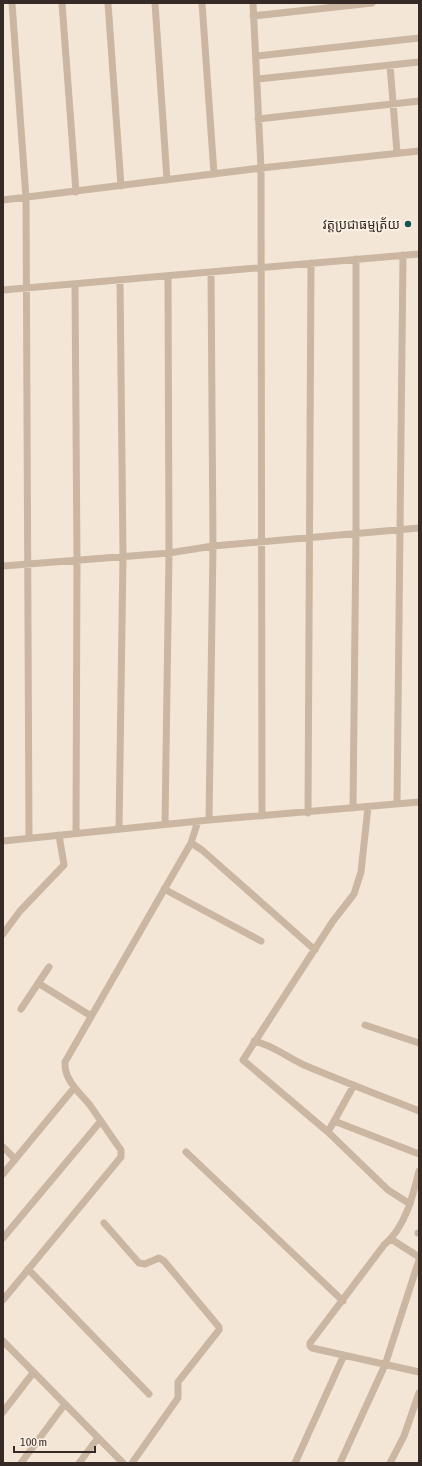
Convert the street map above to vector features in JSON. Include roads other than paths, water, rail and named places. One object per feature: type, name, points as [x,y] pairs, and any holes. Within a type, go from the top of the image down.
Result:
[{"type":"street","points":[[12,3],[26,198],[29,563],[29,838]]},
{"type":"street","points":[[62,3],[76,192]]},
{"type":"street","points":[[108,3],[121,186]]},
{"type":"street","points":[[155,3],[167,180]]},
{"type":"street","points":[[202,3],[214,174]]},
{"type":"street","points":[[253,3],[257,56],[258,119],[261,168],[262,816]]},
{"type":"street","points":[[253,16],[372,3]]},
{"type":"street","points":[[257,56],[419,38]]},
{"type":"street","points":[[258,79],[419,62]]},
{"type":"street","points":[[390,65],[397,153]]},
{"type":"street","points":[[258,119],[419,101]]},
{"type":"street","points":[[3,200],[261,168],[419,151]]},
{"type":"street","points":[[3,290],[419,254]]},
{"type":"street","points":[[396,804],[403,255]]},
{"type":"street","points":[[352,808],[356,533],[356,259]]},
{"type":"street","points":[[308,813],[311,263]]},
{"type":"street","points":[[209,820],[213,546],[211,272]]},
{"type":"street","points":[[165,824],[169,553],[168,276]]},
{"type":"street","points":[[119,829],[124,556],[120,280]]},
{"type":"street","points":[[75,284],[77,560],[76,833]]},
{"type":"street","points":[[3,566],[169,553],[213,546],[419,528]]},
{"type":"street","points":[[3,841],[165,824],[308,813],[419,802]]},
{"type":"street","points":[[368,807],[361,872],[356,889],[254,1041],[243,1060],[328,1132],[388,1190],[410,1204]]},
{"type":"street","points":[[3,1300],[118,1162],[121,1150],[74,1088],[66,1074],[65,1062],[192,843],[198,821]]},
{"type":"street","points":[[3,934],[20,911],[64,865],[59,835]]},
{"type":"street","points":[[192,843],[202,850],[315,950]]},
{"type":"street","points":[[164,889],[261,941]]},
{"type":"street","points":[[21,1009],[49,967]]},
{"type":"street","points":[[38,982],[91,1016]]},
{"type":"street","points":[[365,1024],[419,1043]]},
{"type":"street","points":[[254,1041],[264,1043],[283,1055],[419,1112]]},
{"type":"street","points":[[328,1132],[354,1085]]},
{"type":"street","points":[[3,1174],[74,1088]]},
{"type":"street","points":[[334,1121],[419,1154]]},
{"type":"street","points":[[3,1238],[100,1122]]},
{"type":"street","points":[[3,1147],[15,1160]]},
{"type":"street","points":[[186,1152],[343,1301]]},
{"type":"street","points":[[419,1172],[405,1217],[391,1239],[384,1245],[310,1343],[312,1348],[419,1372]]},
{"type":"street","points":[[104,1223],[139,1263],[144,1264],[159,1258],[164,1260],[219,1327],[219,1330],[178,1382],[178,1398],[132,1463]]},
{"type":"street","points":[[391,1239],[419,1256]]},
{"type":"street","points":[[340,1463],[385,1365],[419,1260]]},
{"type":"street","points":[[28,1270],[149,1394]]},
{"type":"street","points":[[3,1341],[33,1374],[66,1404],[123,1463]]},
{"type":"street","points":[[295,1463],[344,1354]]},
{"type":"street","points":[[3,1412],[33,1374]]},
{"type":"street","points":[[390,1463],[404,1436],[419,1393]]},
{"type":"street","points":[[21,1463],[66,1404]]},
{"type":"street","points":[[79,1463],[98,1438]]},
{"type":"place","name":"វត្តប្រជាធម្មត្រ័យ","points":[[408,224]]}]
